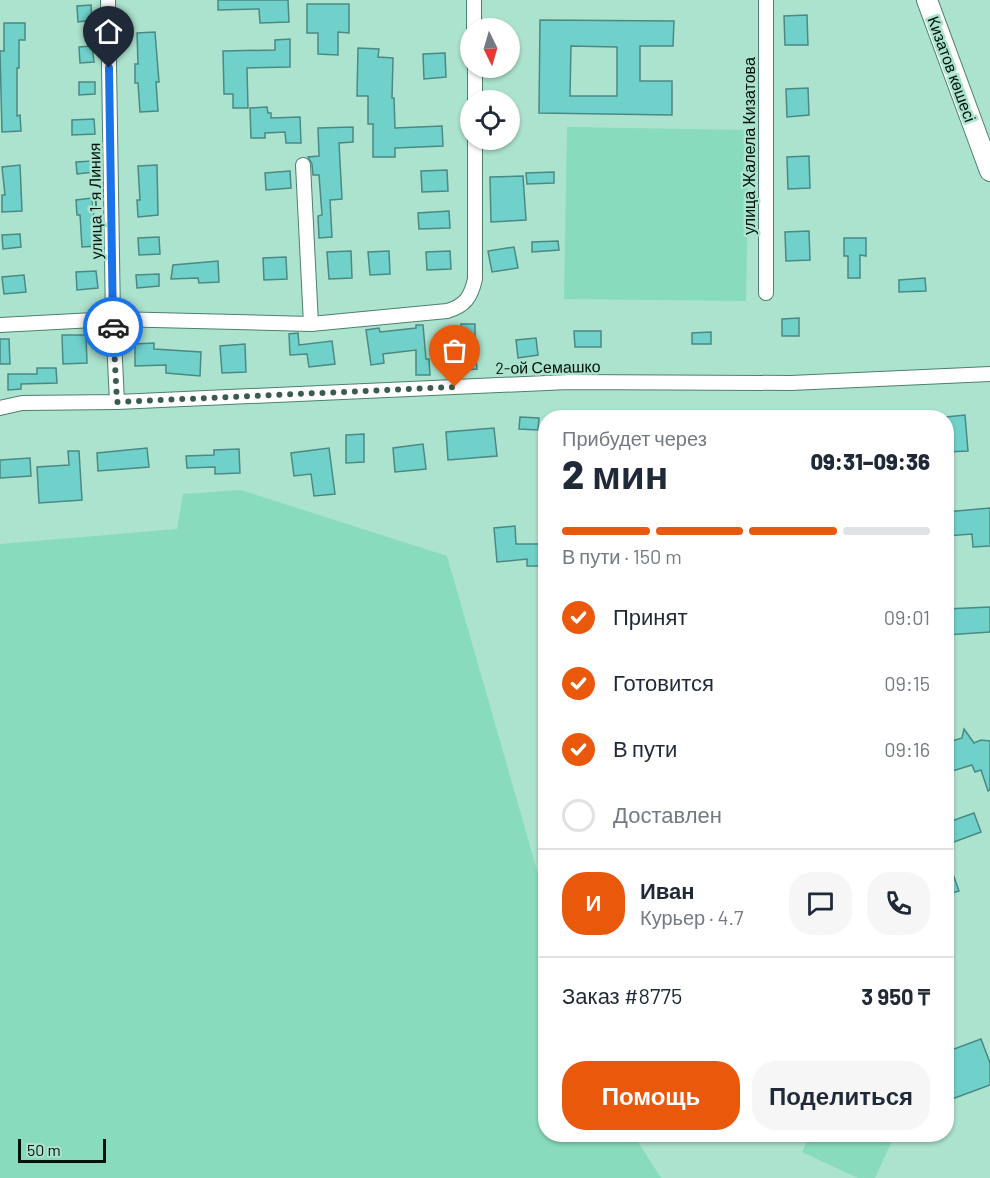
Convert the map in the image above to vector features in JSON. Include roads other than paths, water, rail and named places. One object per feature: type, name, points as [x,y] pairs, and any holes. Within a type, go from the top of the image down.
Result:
[{"type":"main road","name":"Кизатов көшесі","points":[[927,0],[990,171]]},
{"type":"street","name":"улица 1-я Линия","points":[[108,0],[113,319],[117,402]]},
{"type":"street","points":[[474,0],[474,18]]},
{"type":"street","name":"улица Жалела Кизатова","points":[[766,0],[766,293]]},
{"type":"street","points":[[0,325],[113,319],[312,324],[458,308],[466,302],[476,279],[475,150]]},
{"type":"street","points":[[303,165],[312,324]]},
{"type":"street","name":"2-ой Семашко","points":[[0,408],[22,403],[117,402],[569,382],[791,383],[990,374]]}]
